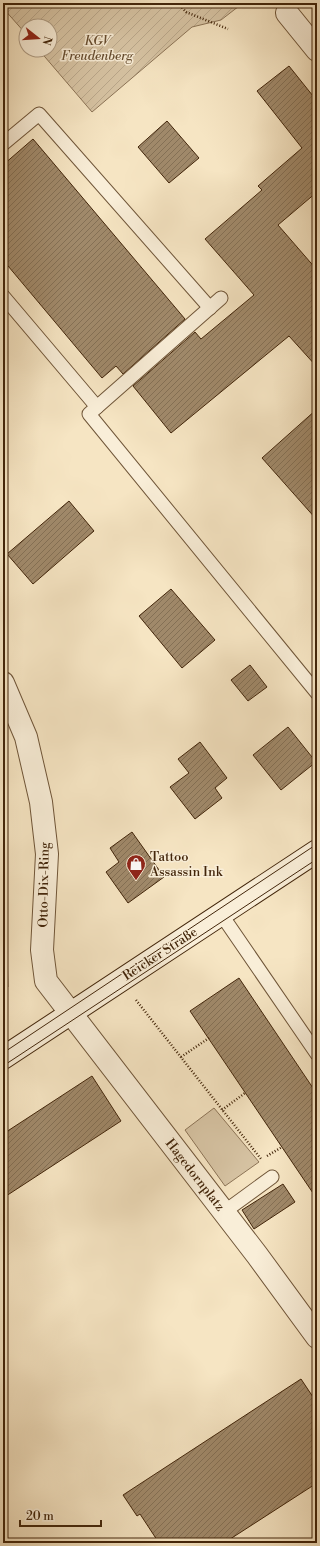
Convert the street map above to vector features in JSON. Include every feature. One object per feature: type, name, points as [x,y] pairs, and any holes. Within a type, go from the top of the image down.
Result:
[{"type":"street","points":[[287,13],[317,50]]},
{"type":"street","name":"Otto-Dix-Ring","points":[[3,683],[26,737],[41,802],[47,854],[42,950],[46,981],[70,1014]]},
{"type":"street","name":"Reicker Straße","points":[[3,1058],[317,851]]},
{"type":"street","name":"Hagedornplatz","points":[[70,1014],[224,1212],[317,1337]]},
{"type":"lane","points":[[3,144],[39,114],[210,308]]},
{"type":"lane","points":[[3,296],[96,407]]},
{"type":"lane","points":[[221,298],[89,414],[317,693]]},
{"type":"lane","points":[[221,914],[317,1054]]},
{"type":"lane","points":[[224,1212],[272,1177]]},
{"type":"path","points":[[178,3],[186,12],[228,29]]},
{"type":"path","points":[[120,980],[262,1160],[282,1147]]},
{"type":"path","points":[[181,1057],[208,1038]]},
{"type":"path","points":[[222,1110],[245,1093]]},
{"type":"green space","name":"KGV Freudenberg","points":[[3,3],[243,3],[221,20],[192,27],[92,112],[46,58],[58,58],[58,18],[18,18],[18,25],[3,8]]},
{"type":"green space","points":[[3,948],[7,952],[8,987],[3,991]]},
{"type":"green space","points":[[214,1108],[259,1162],[225,1186],[185,1130]]},
{"type":"building","points":[[289,66],[317,101],[317,192],[278,225],[317,270],[317,367],[289,336],[171,433],[133,386],[195,332],[201,339],[254,295],[205,239],[262,190],[258,186],[302,148],[257,91]]},
{"type":"building","points":[[167,121],[199,158],[169,183],[138,147]]},
{"type":"building","points":[[33,139],[185,319],[123,374],[116,366],[102,378],[3,260],[3,165]]},
{"type":"building","points":[[317,409],[317,520],[262,458]]},
{"type":"building","points":[[69,501],[94,531],[33,584],[7,554]]},
{"type":"building","points":[[171,589],[215,640],[182,668],[139,616]]},
{"type":"building","points":[[250,665],[267,687],[248,701],[231,680]]},
{"type":"building","points":[[288,727],[316,762],[281,790],[253,755]]},
{"type":"building","points":[[200,742],[227,778],[215,788],[222,798],[195,819],[170,787],[189,773],[178,759]]},
{"type":"building","points":[[132,832],[164,877],[128,903],[106,872],[119,862],[110,848]]},
{"type":"building","points":[[239,978],[317,1094],[317,1199],[190,1011]]},
{"type":"building","points":[[92,1076],[121,1121],[3,1198],[3,1134]]},
{"type":"building","points":[[283,1184],[295,1202],[254,1229],[242,1210]]},
{"type":"building","points":[[301,1379],[317,1403],[317,1483],[224,1543],[159,1543],[140,1514],[137,1516],[123,1495]]},
{"type":"tram line","points":[[3,1053],[317,844]]},
{"type":"tram line","points":[[3,1066],[317,859]]},
{"type":"place","name":"Tattoo Assassin Ink","points":[[136,881]]}]
